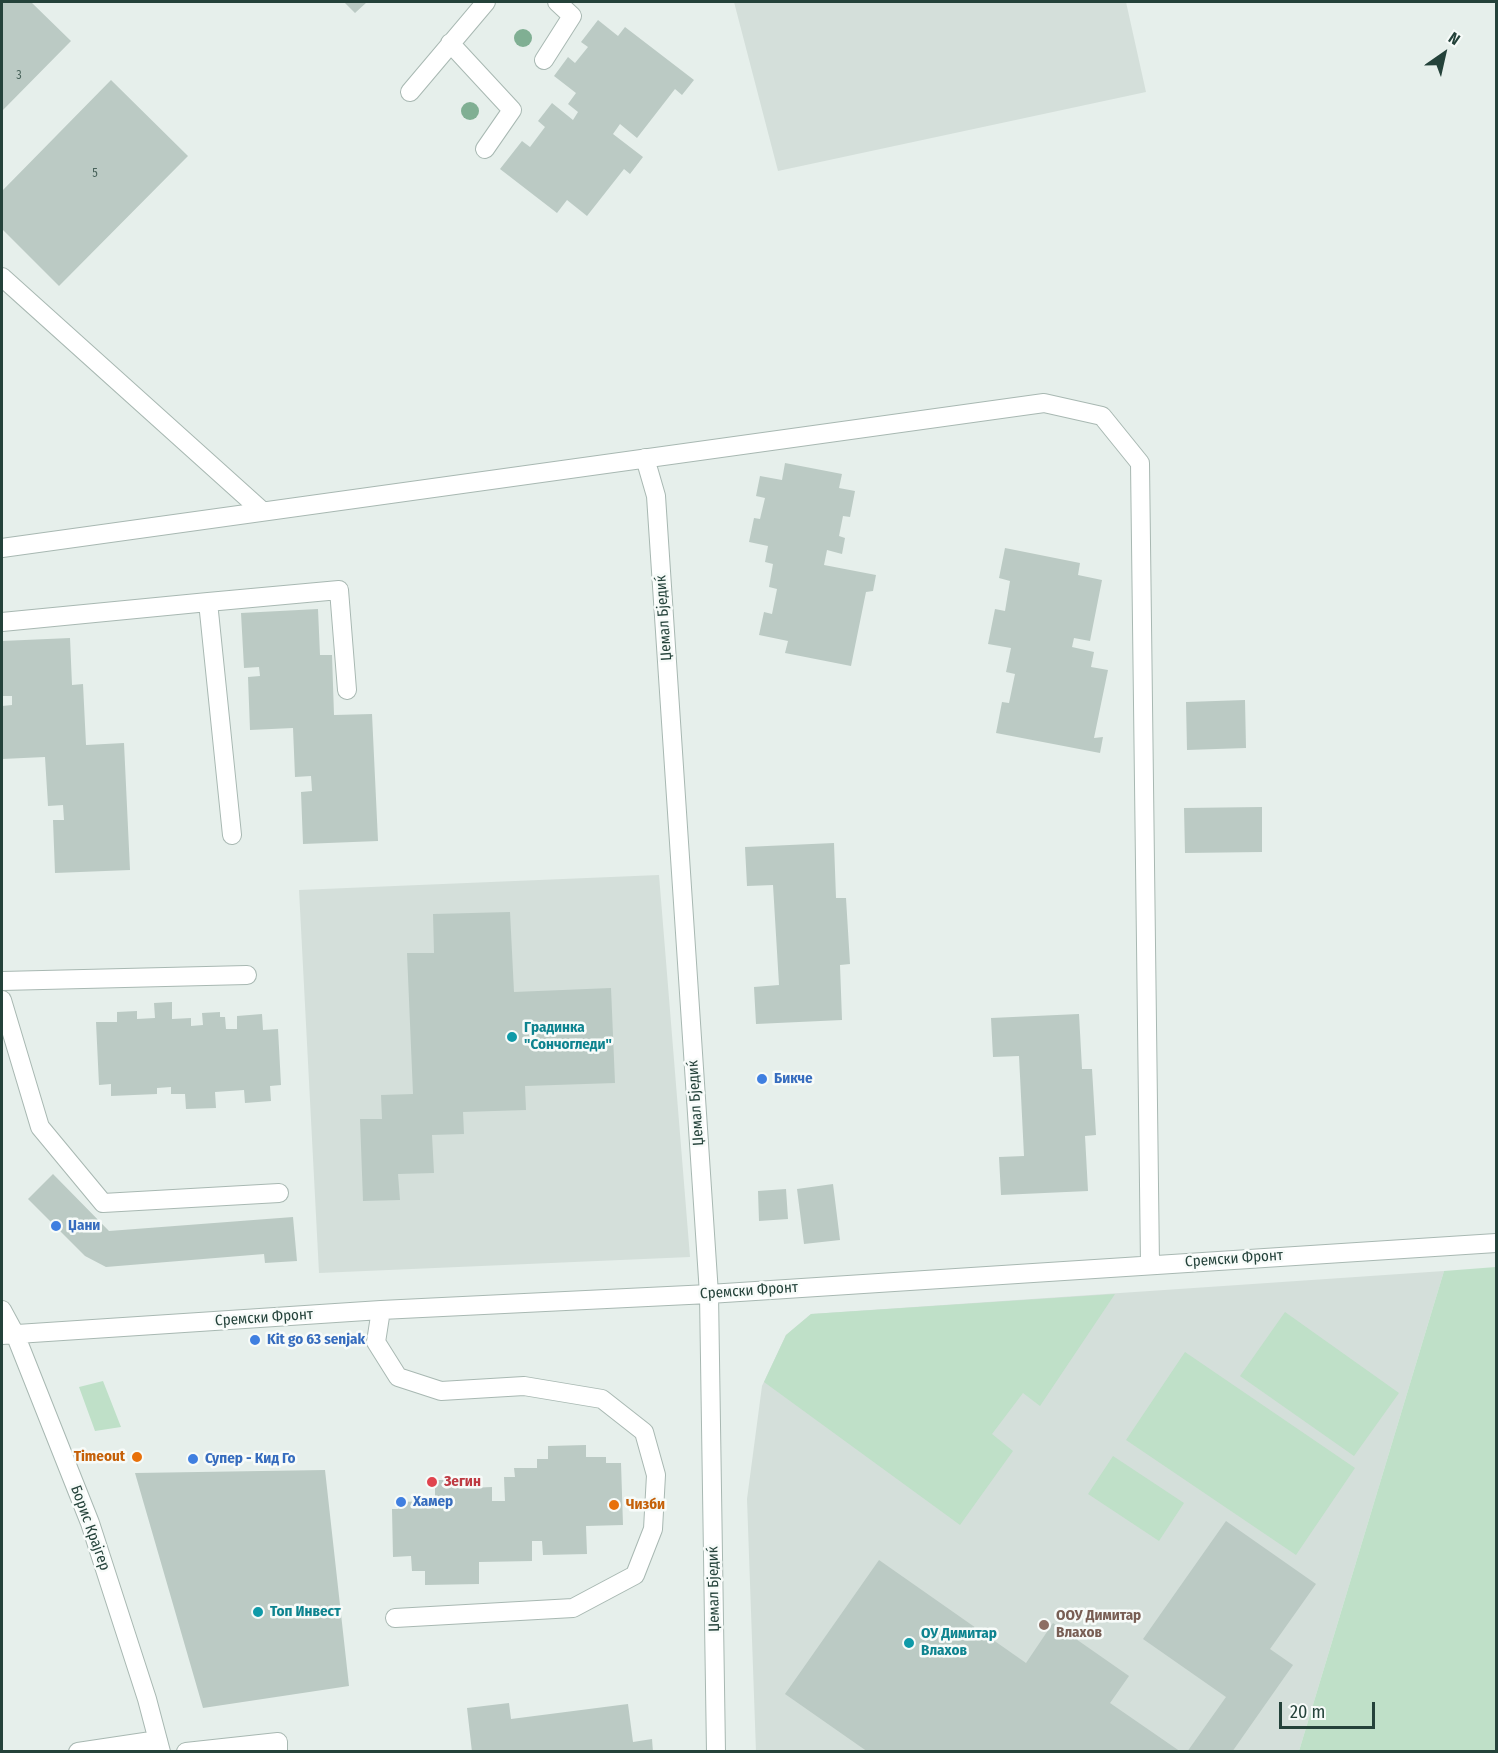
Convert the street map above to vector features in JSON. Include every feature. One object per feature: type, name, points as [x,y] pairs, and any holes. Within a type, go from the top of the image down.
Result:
[{"type":"street","points":[[410,92],[486,2]]},
{"type":"street","points":[[544,60],[572,16],[557,2]]},
{"type":"street","points":[[450,43],[512,110],[485,149]]},
{"type":"street","points":[[2,277],[261,510]]},
{"type":"street","points":[[2,548],[261,510],[1044,403],[1102,416],[1140,463],[1150,1265]]},
{"type":"street","name":"Џемал Бједиќ","points":[[645,458],[656,496],[709,1294],[716,1752]]},
{"type":"street","points":[[2,622],[339,590],[347,690]]},
{"type":"street","points":[[208,602],[232,835]]},
{"type":"street","points":[[2,981],[247,975]]},
{"type":"street","points":[[2,1000],[40,1127],[103,1203],[279,1192]]},
{"type":"street","name":"Сремски Фронт","points":[[8,1335],[381,1310],[709,1294],[1497,1243]]},
{"type":"street","name":"Борис Крајгер","points":[[2,1310],[8,1335],[90,1523],[147,1699],[159,1746]]},
{"type":"street","points":[[381,1310],[376,1342],[398,1377],[441,1391],[524,1386],[602,1399],[644,1432],[656,1475],[653,1529],[636,1575],[573,1608],[395,1618]]},
{"type":"street","points":[[186,1752],[278,1742],[278,1752]]},
{"type":"street","points":[[78,1752],[159,1746]]},
{"type":"shaded area","points":[[734,2],[1126,2],[1146,92],[778,171]]},
{"type":"shaded area","points":[[659,875],[690,1257],[319,1273],[299,890]]},
{"type":"shaded area","name":"ООУ Димитар Влахов","points":[[1444,1271],[1299,1751],[756,1752],[747,1499],[762,1386],[786,1335],[811,1314]]},
{"type":"green space","points":[[1496,1267],[1496,1751],[1299,1751],[1444,1271]]},
{"type":"green space","points":[[1115,1294],[1040,1406],[1023,1393],[992,1434],[1013,1451],[960,1525],[764,1382],[786,1335],[811,1314]]},
{"type":"green space","points":[[1285,1312],[1399,1393],[1354,1456],[1240,1376]]},
{"type":"green space","points":[[1185,1352],[1355,1468],[1296,1555],[1126,1440]]},
{"type":"green space","points":[[103,1381],[121,1427],[95,1431],[79,1387]]},
{"type":"green space","points":[[1113,1456],[1184,1503],[1159,1541],[1088,1494]]},
{"type":"building","points":[[2,2],[31,2],[71,41],[2,111]]},
{"type":"building","points":[[344,2],[367,2],[355,13]]},
{"type":"building","points":[[598,20],[618,36],[625,27],[694,80],[682,95],[675,89],[637,138],[620,124],[613,134],[643,157],[630,174],[624,169],[587,216],[567,200],[557,213],[500,169],[522,141],[530,147],[545,127],[538,121],[552,103],[573,120],[578,112],[568,104],[576,93],[554,76],[568,57],[575,63],[588,47],[581,42]]},
{"type":"building","points":[[111,80],[188,156],[59,286],[2,229],[2,191]]},
{"type":"building","points":[[785,463],[842,474],[839,488],[855,491],[850,517],[843,516],[839,536],[845,538],[842,554],[827,550],[824,565],[876,575],[873,591],[866,592],[851,666],[785,653],[788,641],[759,635],[764,612],[772,614],[777,589],[769,587],[773,564],[765,562],[768,546],[749,542],[754,518],[760,519],[765,498],[756,496],[760,476],[782,480]]},
{"type":"building","points":[[1005,548],[1080,563],[1078,575],[1102,580],[1090,641],[1074,638],[1072,647],[1094,652],[1091,667],[1108,670],[1094,738],[1103,737],[1100,753],[996,733],[1002,702],[1009,703],[1015,674],[1006,672],[1011,648],[988,644],[995,609],[1005,611],[1010,581],[999,578]]},
{"type":"building","points":[[318,609],[320,655],[332,655],[334,715],[372,714],[378,841],[303,844],[301,792],[312,791],[311,776],[295,777],[293,728],[250,730],[248,677],[260,676],[259,667],[244,668],[241,613]]},
{"type":"building","points":[[70,638],[72,685],[83,684],[86,745],[124,743],[130,870],[55,873],[53,820],[64,820],[63,805],[48,806],[45,757],[2,759],[2,706],[12,705],[12,696],[2,696],[2,641]]},
{"type":"building","points":[[1245,700],[1246,748],[1187,750],[1186,702]]},
{"type":"building","points":[[1262,807],[1262,852],[1185,853],[1184,808]]},
{"type":"building","points":[[834,843],[836,898],[846,898],[850,964],[840,965],[842,1020],[756,1024],[754,987],[779,985],[773,885],[747,886],[745,847]]},
{"type":"building","name":"Градинка \"Сончогледи\"","points":[[510,912],[514,992],[611,988],[615,1083],[525,1086],[526,1110],[463,1112],[464,1134],[432,1135],[434,1173],[398,1174],[400,1200],[363,1201],[360,1119],[382,1119],[381,1095],[413,1094],[407,953],[434,953],[433,914]]},
{"type":"building","points":[[172,1002],[172,1019],[191,1018],[191,1026],[203,1025],[202,1013],[220,1012],[220,1017],[225,1017],[226,1029],[237,1029],[237,1016],[262,1014],[263,1030],[278,1029],[281,1085],[270,1086],[271,1101],[245,1103],[244,1090],[215,1092],[216,1108],[186,1109],[185,1094],[171,1094],[171,1087],[157,1088],[157,1094],[111,1096],[111,1084],[99,1085],[96,1022],[117,1022],[117,1012],[137,1011],[137,1019],[155,1018],[154,1003]]},
{"type":"building","points":[[1079,1014],[1082,1069],[1092,1069],[1096,1135],[1085,1136],[1088,1191],[1001,1195],[999,1157],[1024,1156],[1019,1056],[993,1057],[991,1018]]},
{"type":"building","points":[[53,1174],[109,1231],[293,1217],[297,1261],[265,1263],[264,1254],[106,1267],[85,1256],[28,1199]]},
{"type":"building","points":[[833,1184],[840,1240],[804,1244],[797,1189]]},
{"type":"building","points":[[786,1189],[788,1219],[759,1221],[758,1191]]},
{"type":"building","points":[[586,1445],[586,1457],[606,1457],[606,1463],[621,1463],[623,1525],[586,1526],[587,1554],[543,1555],[542,1541],[532,1541],[532,1561],[479,1562],[479,1584],[425,1585],[425,1571],[412,1571],[411,1556],[393,1557],[392,1509],[398,1509],[398,1502],[435,1501],[435,1480],[469,1480],[469,1488],[492,1487],[492,1501],[505,1501],[504,1477],[515,1477],[514,1468],[537,1468],[537,1459],[548,1459],[548,1446]]},
{"type":"building","name":"Топ Инвест","points":[[325,1470],[349,1686],[203,1708],[135,1473]]},
{"type":"building","points":[[1226,1521],[1316,1584],[1270,1649],[1293,1665],[1232,1752],[1187,1752],[1226,1697],[1143,1639]]},
{"type":"building","name":"ОУ Димитар Влахов","points":[[879,1560],[1026,1663],[1053,1623],[1129,1676],[1110,1703],[1181,1752],[868,1752],[785,1694]]},
{"type":"building","points":[[509,1703],[511,1719],[628,1704],[633,1742],[652,1739],[653,1752],[472,1752],[467,1708]]},
{"type":"place","name":"Градинка \"Сончогледи\"","points":[[512,1037]]},
{"type":"place","name":"Бикче","points":[[762,1079]]},
{"type":"place","name":"Џани","points":[[56,1226]]},
{"type":"place","name":"Kit go 63 senjak","points":[[255,1340]]},
{"type":"place","name":"Timeout","points":[[137,1457]]},
{"type":"place","name":"Супер - Кид Го","points":[[193,1459]]},
{"type":"place","name":"Зегин","points":[[432,1482]]},
{"type":"place","name":"Хамер","points":[[401,1502]]},
{"type":"place","name":"Чизби","points":[[614,1505]]},
{"type":"place","name":"Топ Инвест","points":[[258,1612]]},
{"type":"place","name":"ООУ Димитар Влахов","points":[[1044,1625]]},
{"type":"place","name":"ОУ Димитар Влахов","points":[[909,1643]]}]
